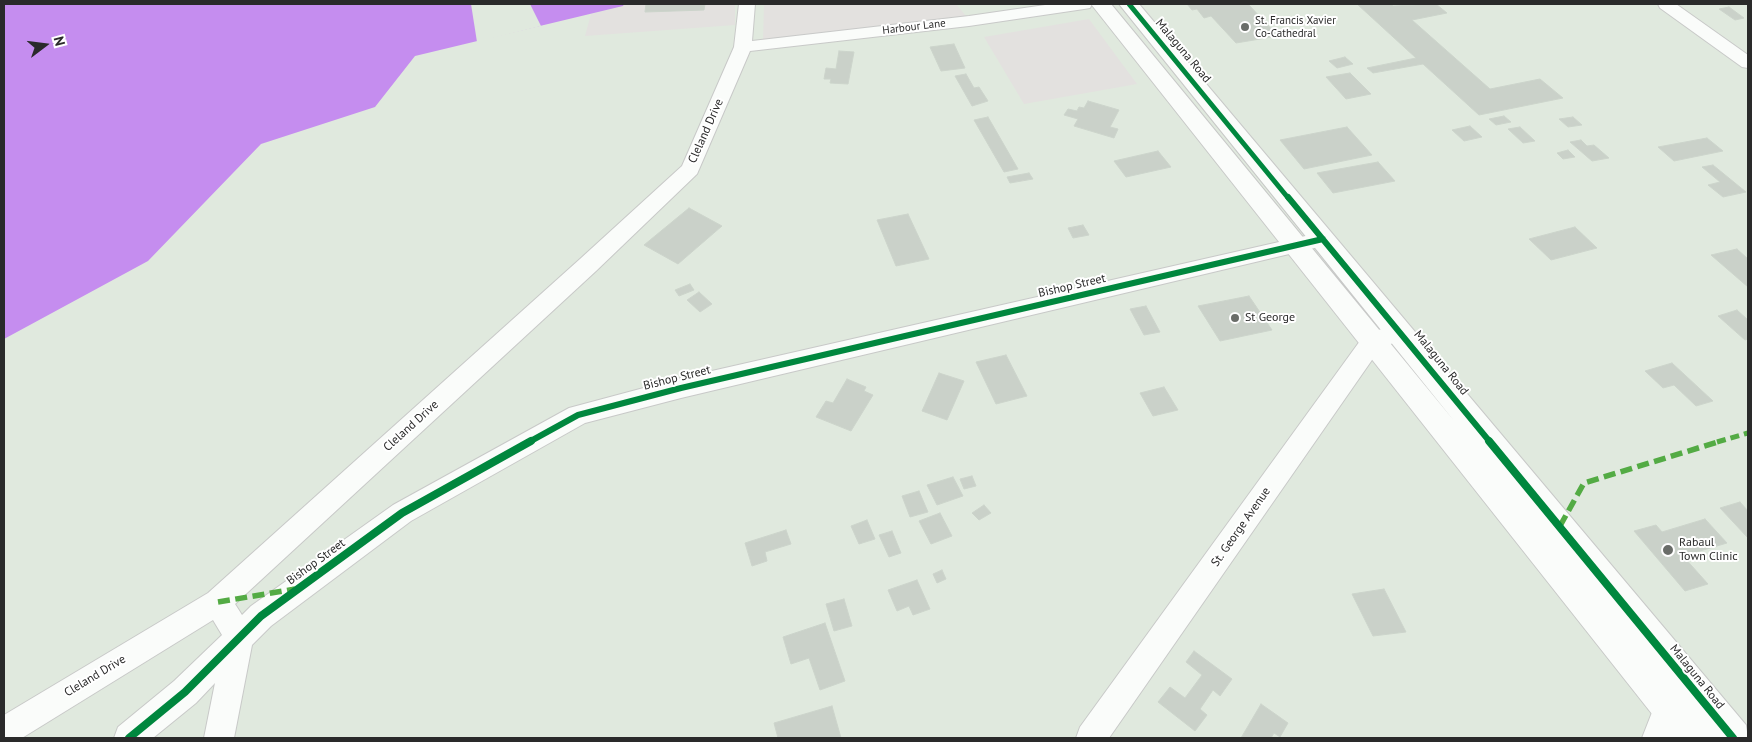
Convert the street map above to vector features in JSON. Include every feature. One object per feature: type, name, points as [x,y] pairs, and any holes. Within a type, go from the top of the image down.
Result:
[{"type":"street","name":"Cleland Drive","points":[[4,732],[218,602],[588,265],[690,169],[743,47],[747,4]]},
{"type":"street","name":"Harbour Lane","points":[[743,47],[969,21],[1084,4]]},
{"type":"street","points":[[1101,4],[1693,738]]},
{"type":"street","name":"Malaguna Road","points":[[1129,4],[1733,738]]},
{"type":"street","points":[[1666,4],[1748,63]]},
{"type":"street","points":[[1730,50],[1748,47]]},
{"type":"street","name":"Bishop Street","points":[[129,738],[185,692],[261,616],[402,512],[578,415],[681,388],[1323,239]]},
{"type":"street","points":[[1373,340],[1401,333]]},
{"type":"street","name":"St. George Avenue","points":[[1091,738],[1373,340]]},
{"type":"street","points":[[218,602],[239,636],[219,738]]},
{"type":"street","points":[[1657,738],[1669,708]]},
{"type":"shaded area","points":[[4,4],[624,4],[623,6],[415,56],[375,107],[261,144],[148,261],[4,339]]},
{"type":"shaded area","points":[[624,4],[735,4],[735,25],[585,36],[591,14],[623,6]]},
{"type":"shaded area","points":[[764,4],[956,4],[966,16],[763,42]]},
{"type":"shaded area","points":[[1089,19],[1137,84],[1024,104],[984,37]]},
{"type":"pier","points":[[471,4],[530,4],[541,26],[477,42]]},
{"type":"building","points":[[646,4],[705,4],[704,10],[645,12]]},
{"type":"building","name":"St. Francis Xavier Co-Cathedral","points":[[1187,4],[1248,4],[1278,36],[1236,43],[1211,16],[1204,18],[1197,9],[1192,10]]},
{"type":"building","points":[[1357,4],[1391,4],[1393,6],[1436,4],[1447,13],[1412,20],[1490,89],[1540,79],[1563,98],[1479,115],[1423,64],[1373,73],[1367,68],[1416,58]]},
{"type":"building","points":[[1729,7],[1744,18],[1735,20],[1719,9]]},
{"type":"building","points":[[954,44],[965,68],[941,71],[930,47]]},
{"type":"building","points":[[839,51],[854,52],[848,84],[830,83],[831,79],[824,79],[826,68],[836,69]]},
{"type":"building","points":[[1345,57],[1353,64],[1337,68],[1329,61]]},
{"type":"building","points":[[1350,73],[1371,94],[1346,99],[1326,77]]},
{"type":"building","points":[[966,74],[974,88],[979,87],[988,101],[972,106],[955,76]]},
{"type":"building","points":[[1088,101],[1119,110],[1110,127],[1118,129],[1114,138],[1074,126],[1078,119],[1064,115],[1068,109],[1077,111],[1079,107],[1084,108]]},
{"type":"building","points":[[1504,116],[1511,122],[1496,125],[1489,119]]},
{"type":"building","points":[[988,117],[1018,169],[1004,172],[974,120]]},
{"type":"building","points":[[1573,117],[1582,125],[1568,127],[1559,119]]},
{"type":"building","points":[[1470,126],[1482,137],[1464,141],[1452,130]]},
{"type":"building","points":[[1347,127],[1372,155],[1304,169],[1280,140]]},
{"type":"building","points":[[1520,127],[1535,141],[1523,143],[1508,129]]},
{"type":"building","points":[[1707,138],[1723,151],[1674,161],[1658,147]]},
{"type":"building","points":[[1581,140],[1587,146],[1594,145],[1609,158],[1592,161],[1570,142]]},
{"type":"building","points":[[1568,150],[1575,157],[1563,159],[1557,153]]},
{"type":"building","points":[[1158,151],[1171,167],[1126,177],[1114,161]]},
{"type":"building","points":[[1378,162],[1395,181],[1333,193],[1317,173]]},
{"type":"building","points":[[1713,165],[1746,192],[1723,197],[1708,185],[1720,182],[1702,167]]},
{"type":"building","points":[[1029,173],[1033,179],[1010,183],[1007,177]]},
{"type":"building","points":[[689,208],[722,226],[678,264],[644,245]]},
{"type":"building","points":[[908,214],[929,259],[896,266],[877,220]]},
{"type":"building","points":[[1083,225],[1089,235],[1073,238],[1068,228]]},
{"type":"building","points":[[1575,227],[1597,248],[1551,260],[1529,239]]},
{"type":"building","points":[[1737,249],[1748,259],[1748,287],[1711,255]]},
{"type":"building","points":[[690,284],[694,290],[679,296],[675,290]]},
{"type":"building","points":[[699,292],[712,304],[700,312],[687,300]]},
{"type":"building","name":"St George","points":[[1249,296],[1272,330],[1220,341],[1198,306]]},
{"type":"building","points":[[1146,306],[1160,332],[1144,335],[1130,309]]},
{"type":"building","points":[[1737,310],[1748,320],[1748,339],[1745,340],[1718,316]]},
{"type":"building","points":[[1006,355],[1027,396],[996,404],[976,362]]},
{"type":"building","points":[[1672,363],[1713,401],[1696,406],[1674,385],[1663,388],[1645,371]]},
{"type":"building","points":[[939,373],[964,381],[947,420],[922,411]]},
{"type":"building","points":[[847,379],[866,387],[864,391],[873,395],[851,431],[816,417],[826,401],[833,403]]},
{"type":"building","points":[[1164,387],[1178,410],[1153,416],[1140,393]]},
{"type":"building","points":[[972,476],[976,486],[964,489],[960,479]]},
{"type":"building","points":[[953,477],[963,496],[937,505],[927,485]]},
{"type":"building","points":[[919,491],[928,512],[910,517],[902,496]]},
{"type":"building","points":[[1740,502],[1748,511],[1748,538],[1720,508]]},
{"type":"building","points":[[984,505],[991,513],[979,520],[972,513]]},
{"type":"building","points":[[940,513],[952,536],[931,544],[919,521]]},
{"type":"building","points":[[1705,519],[1727,543],[1683,556],[1708,584],[1685,591],[1634,531],[1656,525],[1662,532]]},
{"type":"building","points":[[867,520],[875,539],[859,544],[851,526]]},
{"type":"building","points":[[786,530],[791,544],[765,552],[767,561],[752,566],[745,543]]},
{"type":"building","points":[[892,531],[901,553],[889,557],[879,535]]},
{"type":"building","points":[[942,570],[946,579],[937,583],[933,574]]},
{"type":"building","points":[[917,580],[930,609],[913,615],[909,606],[897,611],[888,590]]},
{"type":"building","points":[[1384,589],[1406,632],[1373,636],[1352,594]]},
{"type":"building","points":[[844,599],[852,626],[834,631],[826,604]]},
{"type":"building","points":[[825,623],[845,681],[820,690],[809,658],[791,664],[783,637]]},
{"type":"building","points":[[1194,651],[1232,679],[1220,696],[1213,690],[1200,709],[1207,715],[1195,731],[1158,702],[1170,687],[1185,698],[1202,675],[1186,662]]},
{"type":"building","points":[[1261,704],[1288,723],[1280,737],[1274,733],[1271,738],[1241,738]]},
{"type":"building","points":[[832,706],[841,738],[778,738],[774,723]]},
{"type":"marked path","points":[[1560,526],[1584,483],[1748,433]]},
{"type":"marked path","points":[[218,602],[295,589]]},
{"type":"cycle path","points":[[1129,4],[1733,738]]},
{"type":"cycle path","points":[[129,738],[185,692],[261,616],[402,513],[578,415],[681,388],[1323,239]]},
{"type":"place","name":"St. Francis Xavier Co-Cathedral","points":[[1245,27]]},
{"type":"place","name":"St George","points":[[1235,318]]},
{"type":"place","name":"Rabaul Town Clinic","points":[[1668,550]]}]
